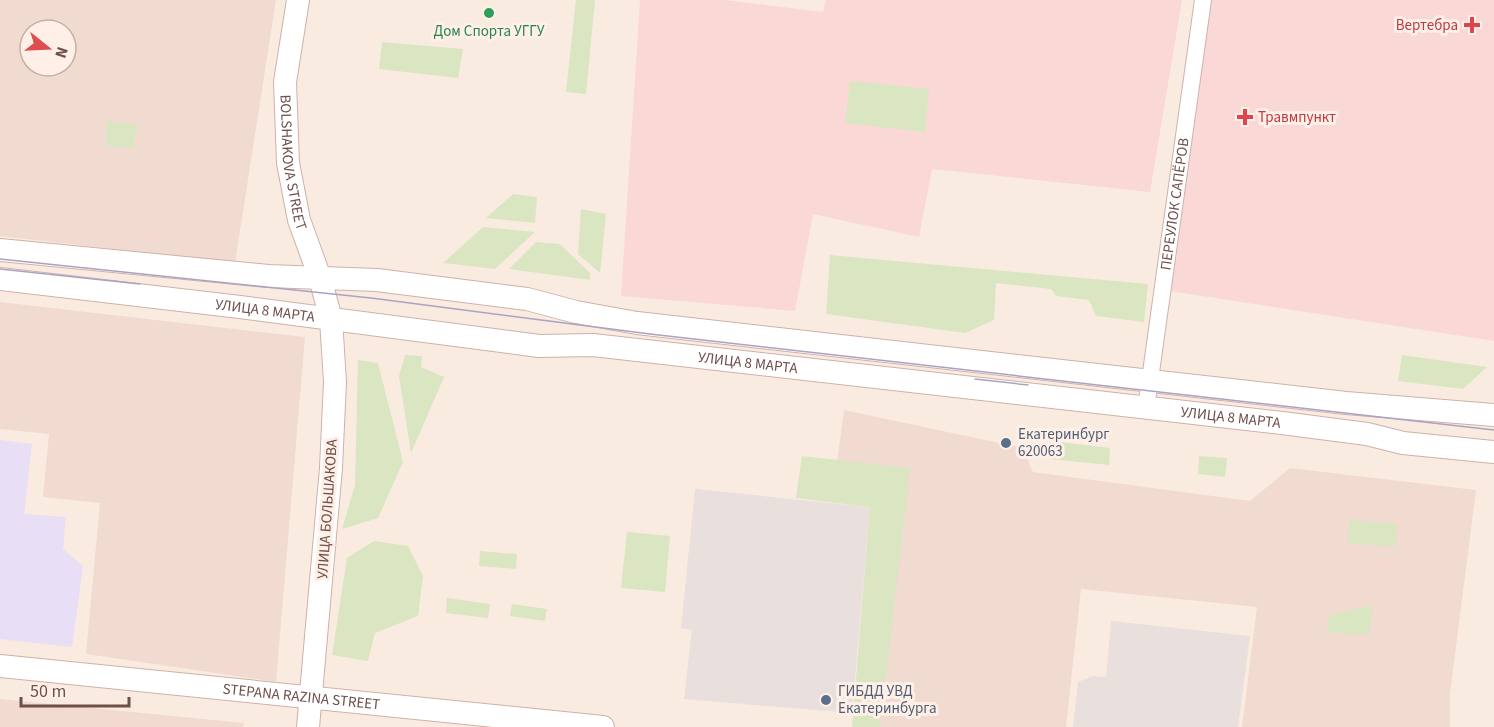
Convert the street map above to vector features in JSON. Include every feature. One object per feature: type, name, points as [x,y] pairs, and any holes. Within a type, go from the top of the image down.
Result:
[{"type":"main road","name":"BOLSHAKOVA STREET","points":[[298,0],[285,82],[288,163],[299,220],[320,278],[331,319]]},
{"type":"main road","name":"УЛИЦА 8 МАРТА","points":[[0,250],[268,276],[377,280],[527,299],[576,312],[637,323],[1337,402],[1494,415]]},
{"type":"main road","name":"УЛИЦА 8 МАРТА","points":[[0,279],[539,346],[594,345],[1367,434],[1404,443],[1494,452]]},
{"type":"main road","name":"УЛИЦА БОЛЬШАКОВА","points":[[311,699],[333,440],[335,382],[331,319]]},
{"type":"main road","name":"STEPANA RAZINA STREET","points":[[0,666],[603,727]]},
{"type":"main road","points":[[308,727],[311,699]]},
{"type":"street","name":"ПЕРЕУЛОК САПЁРОВ","points":[[1146,408],[1203,0]]},
{"type":"shaded area","points":[[0,0],[276,0],[235,263],[0,236]]},
{"type":"shaded area","points":[[640,0],[724,0],[823,12],[826,0],[1182,0],[1150,192],[932,169],[919,237],[813,214],[795,311],[621,296]]},
{"type":"shaded area","points":[[1206,0],[1494,0],[1494,341],[1170,291]]},
{"type":"shaded area","points":[[0,302],[305,337],[276,682],[86,654],[100,503],[43,497],[49,434],[0,429]]},
{"type":"shaded area","points":[[844,410],[1023,448],[1033,472],[1250,501],[1290,468],[1476,490],[1450,694],[1450,727],[1242,727],[1257,607],[1081,589],[1066,727],[858,727],[882,497],[833,492]]},
{"type":"shaded area","points":[[0,440],[32,444],[24,514],[66,517],[63,549],[83,566],[72,647],[0,639]]},
{"type":"shaded area","points":[[695,489],[870,507],[852,713],[684,699],[692,630],[681,628]]},
{"type":"shaded area","points":[[1111,621],[1250,636],[1238,727],[1073,727],[1078,682],[1093,676],[1106,677]]},
{"type":"shaded area","points":[[0,699],[244,723],[243,727],[0,727]]},
{"type":"green space","points":[[576,0],[595,0],[586,94],[566,92]]},
{"type":"green space","points":[[382,42],[463,49],[458,78],[379,69]]},
{"type":"green space","points":[[850,81],[929,89],[925,132],[845,123]]},
{"type":"green space","points":[[107,121],[137,125],[133,149],[105,145]]},
{"type":"green space","points":[[513,194],[537,197],[535,223],[486,218]]},
{"type":"green space","points":[[581,209],[606,214],[600,273],[578,254]]},
{"type":"green space","points":[[483,227],[535,232],[495,269],[443,263]]},
{"type":"green space","points":[[536,242],[560,244],[590,273],[590,280],[509,269]]},
{"type":"green space","points":[[830,255],[1148,284],[1144,322],[1096,316],[1089,300],[1056,296],[1051,289],[996,283],[994,320],[965,333],[826,314]]},
{"type":"green space","points":[[405,355],[422,356],[421,367],[444,377],[411,453],[399,376]]},
{"type":"green space","points":[[1402,355],[1487,367],[1463,389],[1398,381]]},
{"type":"green space","points":[[358,360],[378,363],[403,462],[378,518],[342,529],[355,485]]},
{"type":"green space","points":[[1051,441],[1110,448],[1109,465],[1049,459]]},
{"type":"green space","points":[[802,456],[910,468],[880,727],[852,727],[870,507],[796,498]]},
{"type":"green space","points":[[1199,456],[1227,458],[1225,477],[1198,474]]},
{"type":"green space","points":[[1350,520],[1397,524],[1395,547],[1348,543]]},
{"type":"green space","points":[[627,532],[670,536],[665,592],[621,588]]},
{"type":"green space","points":[[374,541],[408,546],[423,576],[418,616],[375,633],[368,661],[332,655],[347,558]]},
{"type":"green space","points":[[480,551],[517,554],[516,569],[479,566]]},
{"type":"green space","points":[[447,598],[490,604],[488,618],[446,613]]},
{"type":"green space","points":[[512,604],[547,609],[545,621],[510,616]]},
{"type":"green space","points":[[1372,605],[1369,635],[1327,632],[1329,616]]},
{"type":"tram line","points":[[0,259],[371,298],[650,334],[1494,430]]},
{"type":"tram line","points":[[0,269],[140,284]]},
{"type":"tram line","points":[[975,379],[1028,385]]},
{"type":"place","name":"Дом Спорта УГГУ","points":[[489,13]]},
{"type":"place","name":"Вертебра","points":[[1472,25]]},
{"type":"place","name":"Травмпункт","points":[[1245,117]]},
{"type":"place","name":"Екатеринбург 620063","points":[[1006,443]]},
{"type":"place","name":"ГИБДД УВД Екатеринбурга","points":[[826,700]]}]
